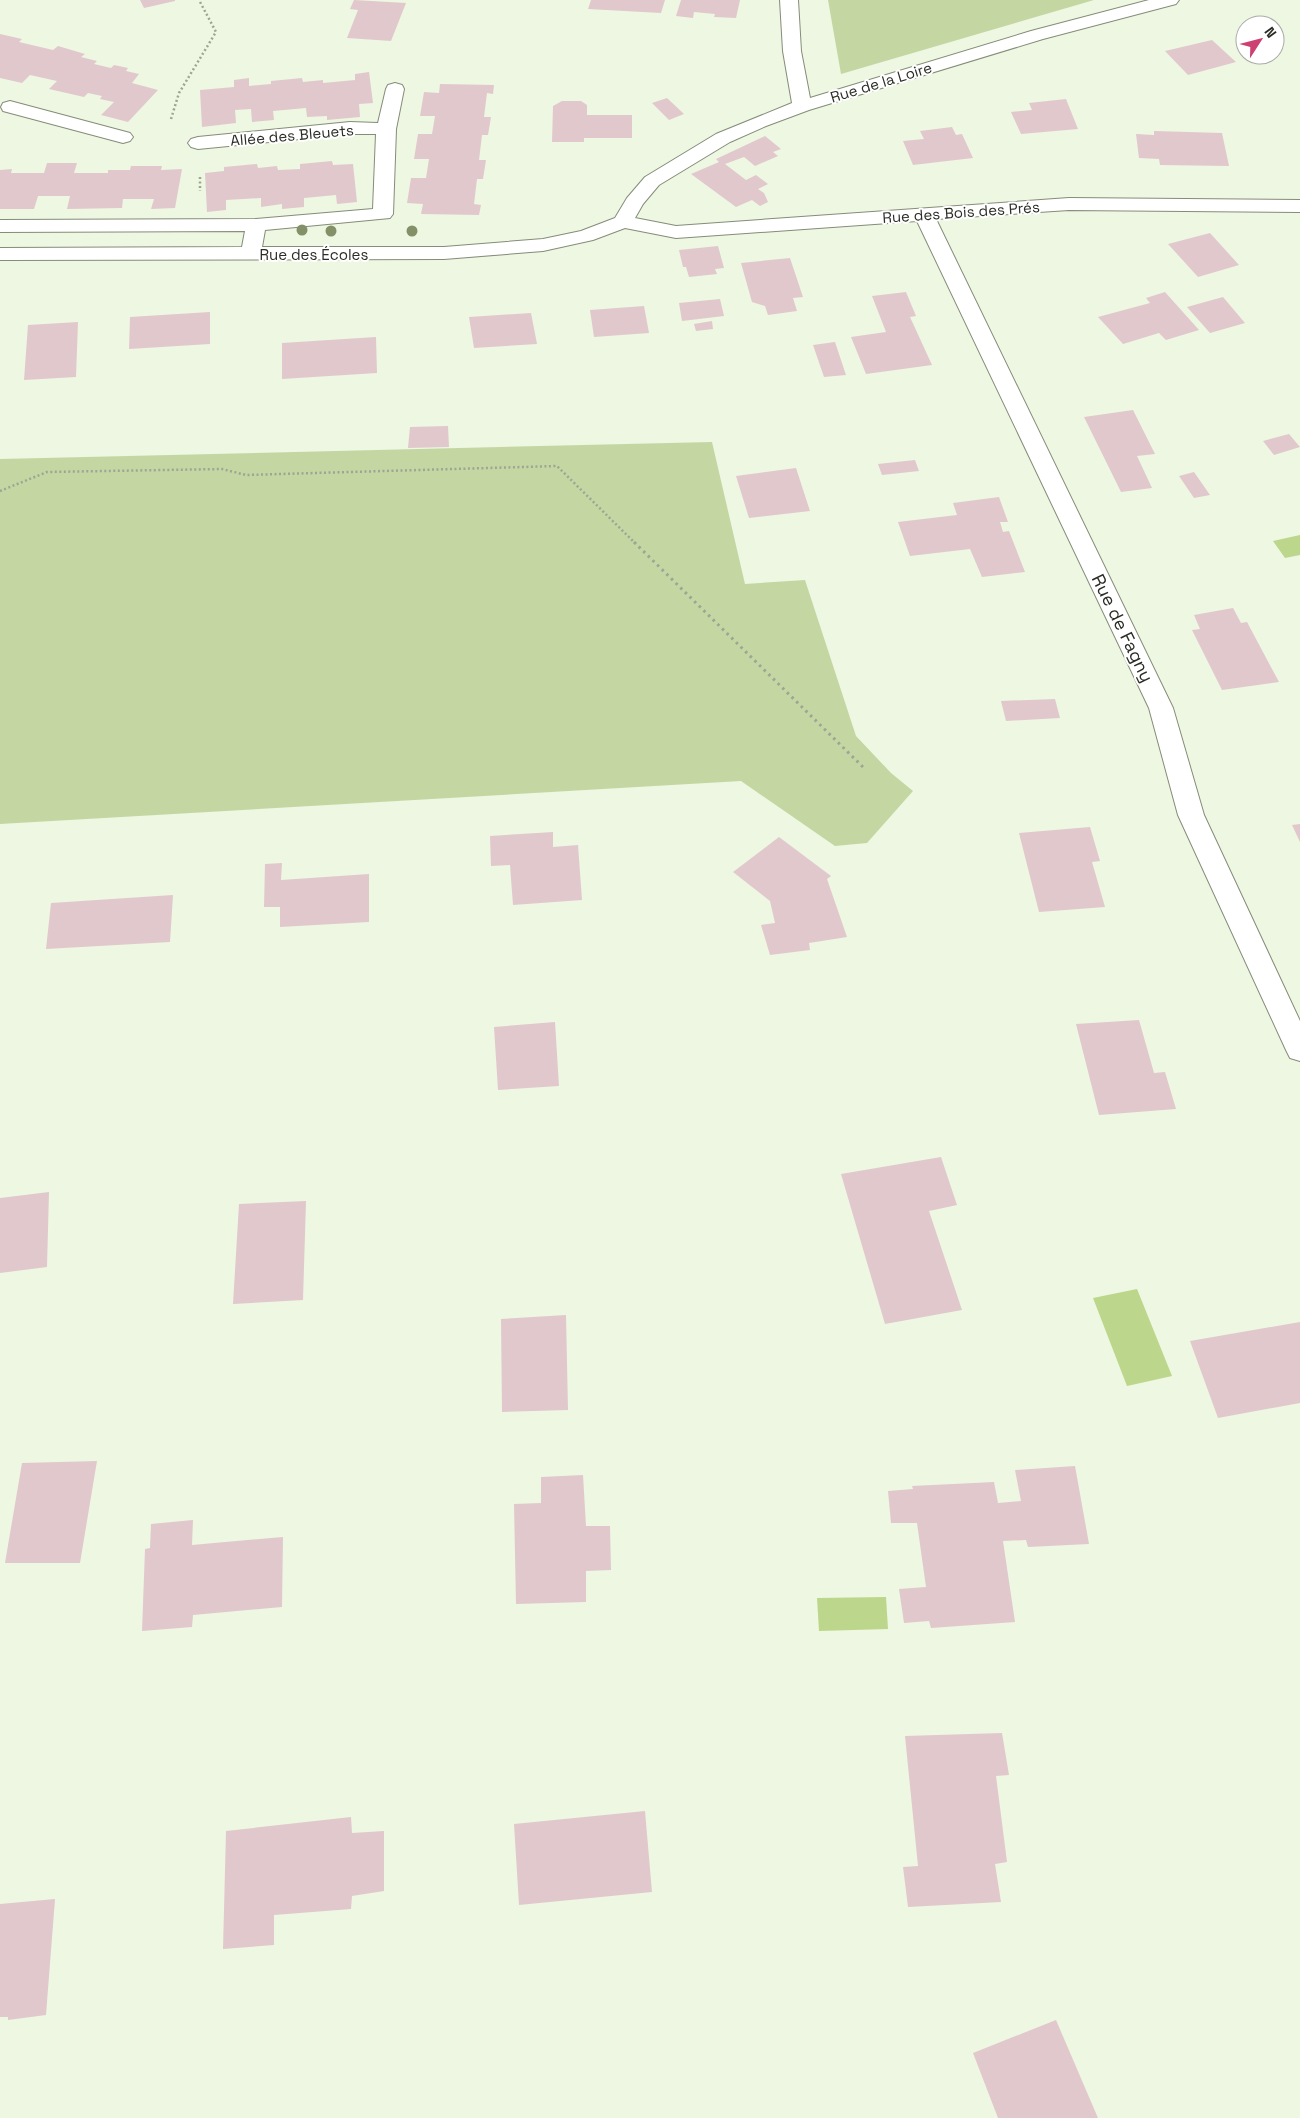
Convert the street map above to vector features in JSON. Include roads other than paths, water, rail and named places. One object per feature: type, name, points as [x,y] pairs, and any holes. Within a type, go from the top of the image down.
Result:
[{"type":"street","points":[[789,0],[792,52],[802,106]]},
{"type":"street","name":"Rue de la Loire","points":[[623,222],[652,181],[723,138],[802,106],[1036,35],[1170,0]]},
{"type":"street","points":[[0,226],[256,225],[384,214],[386,129],[395,89]]},
{"type":"street","points":[[3,107],[124,137]]},
{"type":"street","name":"Allée des Bleuets","points":[[198,143],[350,128],[386,129]]},
{"type":"street","name":"Rue des Bois des Prés","points":[[623,222],[676,232],[1069,204],[1300,206]]},
{"type":"street","name":"Rue de Fagny","points":[[924,215],[1161,708],[1190,815],[1300,1050]]},
{"type":"street","name":"Rue des Écoles","points":[[0,254],[444,254],[533,246],[586,236],[623,222]]},
{"type":"street","points":[[251,254],[256,225]]}]
